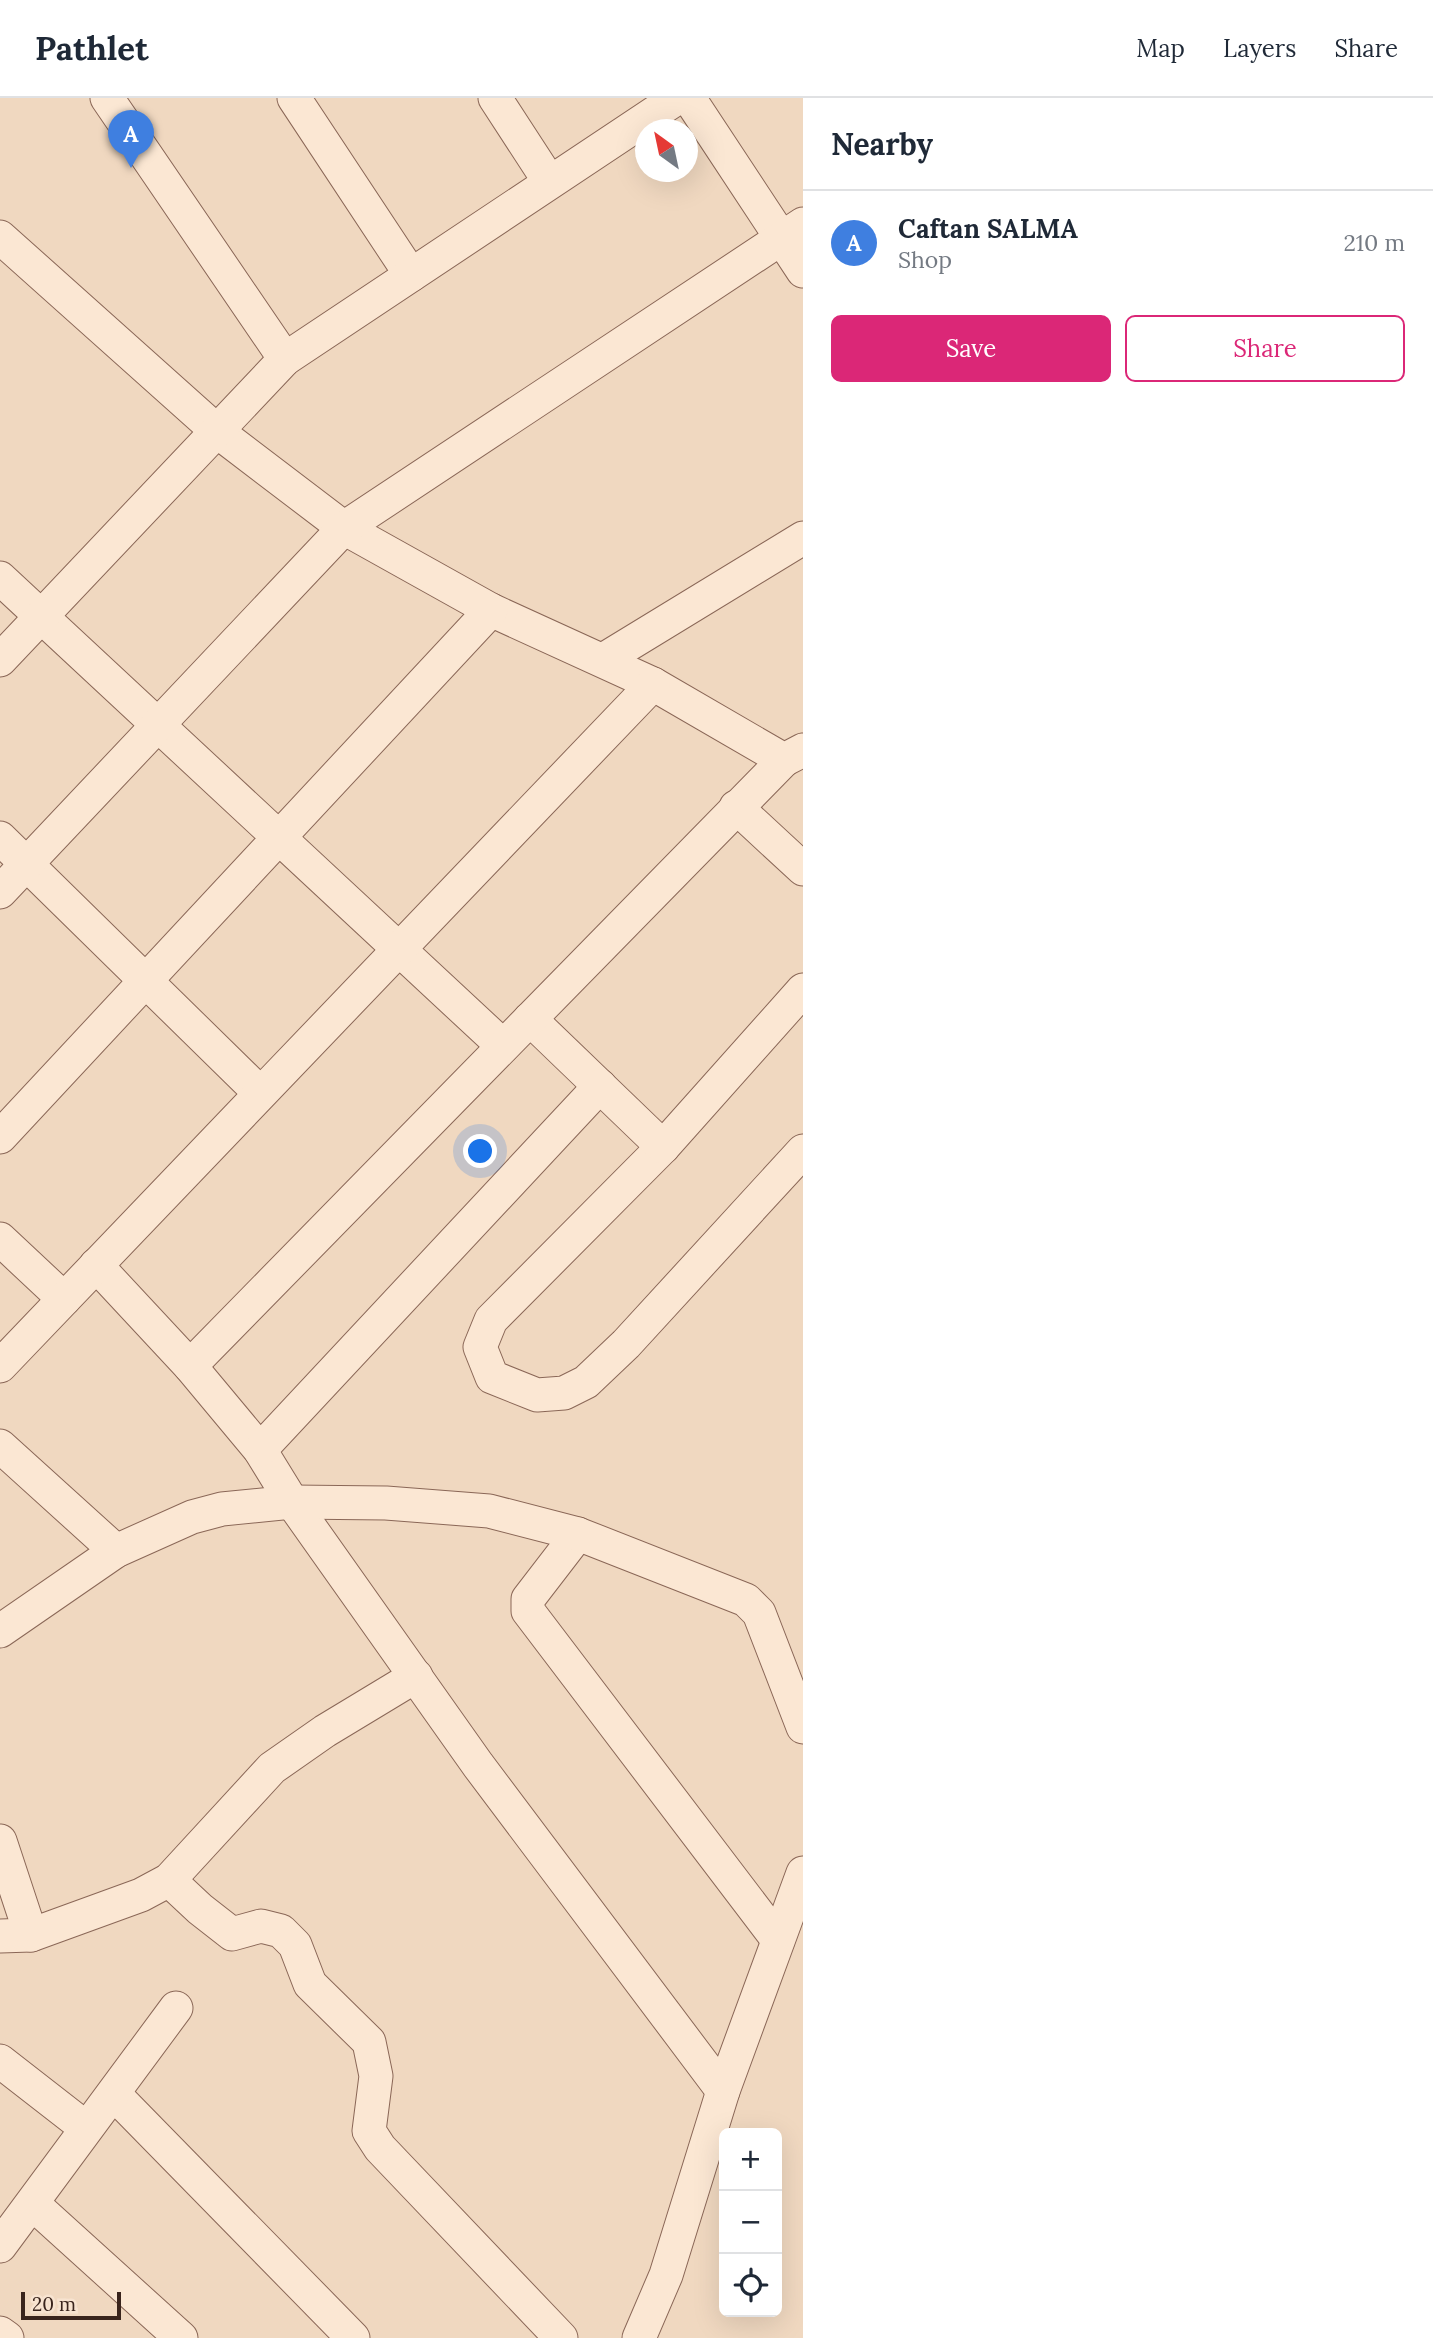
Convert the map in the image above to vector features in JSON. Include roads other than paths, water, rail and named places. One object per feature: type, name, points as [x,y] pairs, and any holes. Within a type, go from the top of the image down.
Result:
[{"type":"street","points":[[107,98],[285,359]]},
{"type":"street","points":[[294,98],[411,275]]},
{"type":"street","points":[[495,98],[549,181]]},
{"type":"street","points":[[0,660],[285,359],[677,98]]},
{"type":"street","points":[[689,98],[792,231],[803,271]]},
{"type":"street","points":[[0,892],[344,528],[792,231]]},
{"type":"street","points":[[0,237],[218,432],[344,528],[491,610],[603,660],[794,755],[736,807],[190,1366]]},
{"type":"street","points":[[603,660],[803,538]]},
{"type":"street","points":[[0,578],[503,1046]]},
{"type":"street","points":[[0,1137],[491,610]]},
{"type":"street","points":[[0,1366],[653,684]]},
{"type":"street","points":[[736,807],[803,869]]},
{"type":"street","points":[[0,838],[260,1094]]},
{"type":"street","points":[[803,990],[663,1147],[491,1320],[480,1347],[492,1377],[537,1395],[564,1393],[586,1382],[626,1344],[803,1151]]},
{"type":"street","points":[[530,1019],[663,1147]]},
{"type":"street","points":[[260,1450],[600,1086]]},
{"type":"street","points":[[0,1239],[64,1299]]},
{"type":"street","points":[[96,1265],[190,1366],[260,1450],[292,1502],[416,1676],[723,2091]]},
{"type":"street","points":[[0,1446],[116,1551]]},
{"type":"street","points":[[0,1631],[116,1551],[192,1517],[222,1508],[292,1502],[386,1503],[489,1511],[578,1534],[747,1600],[759,1614],[803,1727]]},
{"type":"street","points":[[578,1534],[528,1600],[528,1611],[778,1940]]},
{"type":"street","points":[[0,1841],[16,1935],[141,1895],[169,1880],[272,1768],[325,1731],[416,1676]]},
{"type":"street","points":[[639,2338],[666,2275],[723,2091],[803,1873]]},
{"type":"street","points":[[169,1880],[232,1934],[261,1926],[281,1931],[295,1945],[310,1984],[369,2042],[376,2076],[369,2130],[380,2148],[561,2338]]},
{"type":"street","points":[[0,2246],[176,2008]]},
{"type":"street","points":[[0,2061],[86,2128]]},
{"type":"street","points":[[114,2094],[353,2338]]},
{"type":"street","points":[[33,2203],[181,2338]]},
{"type":"street","points":[[0,2333],[7,2338]]},
{"type":"place","name":"Caftan SALMA","points":[[131,168]]}]
